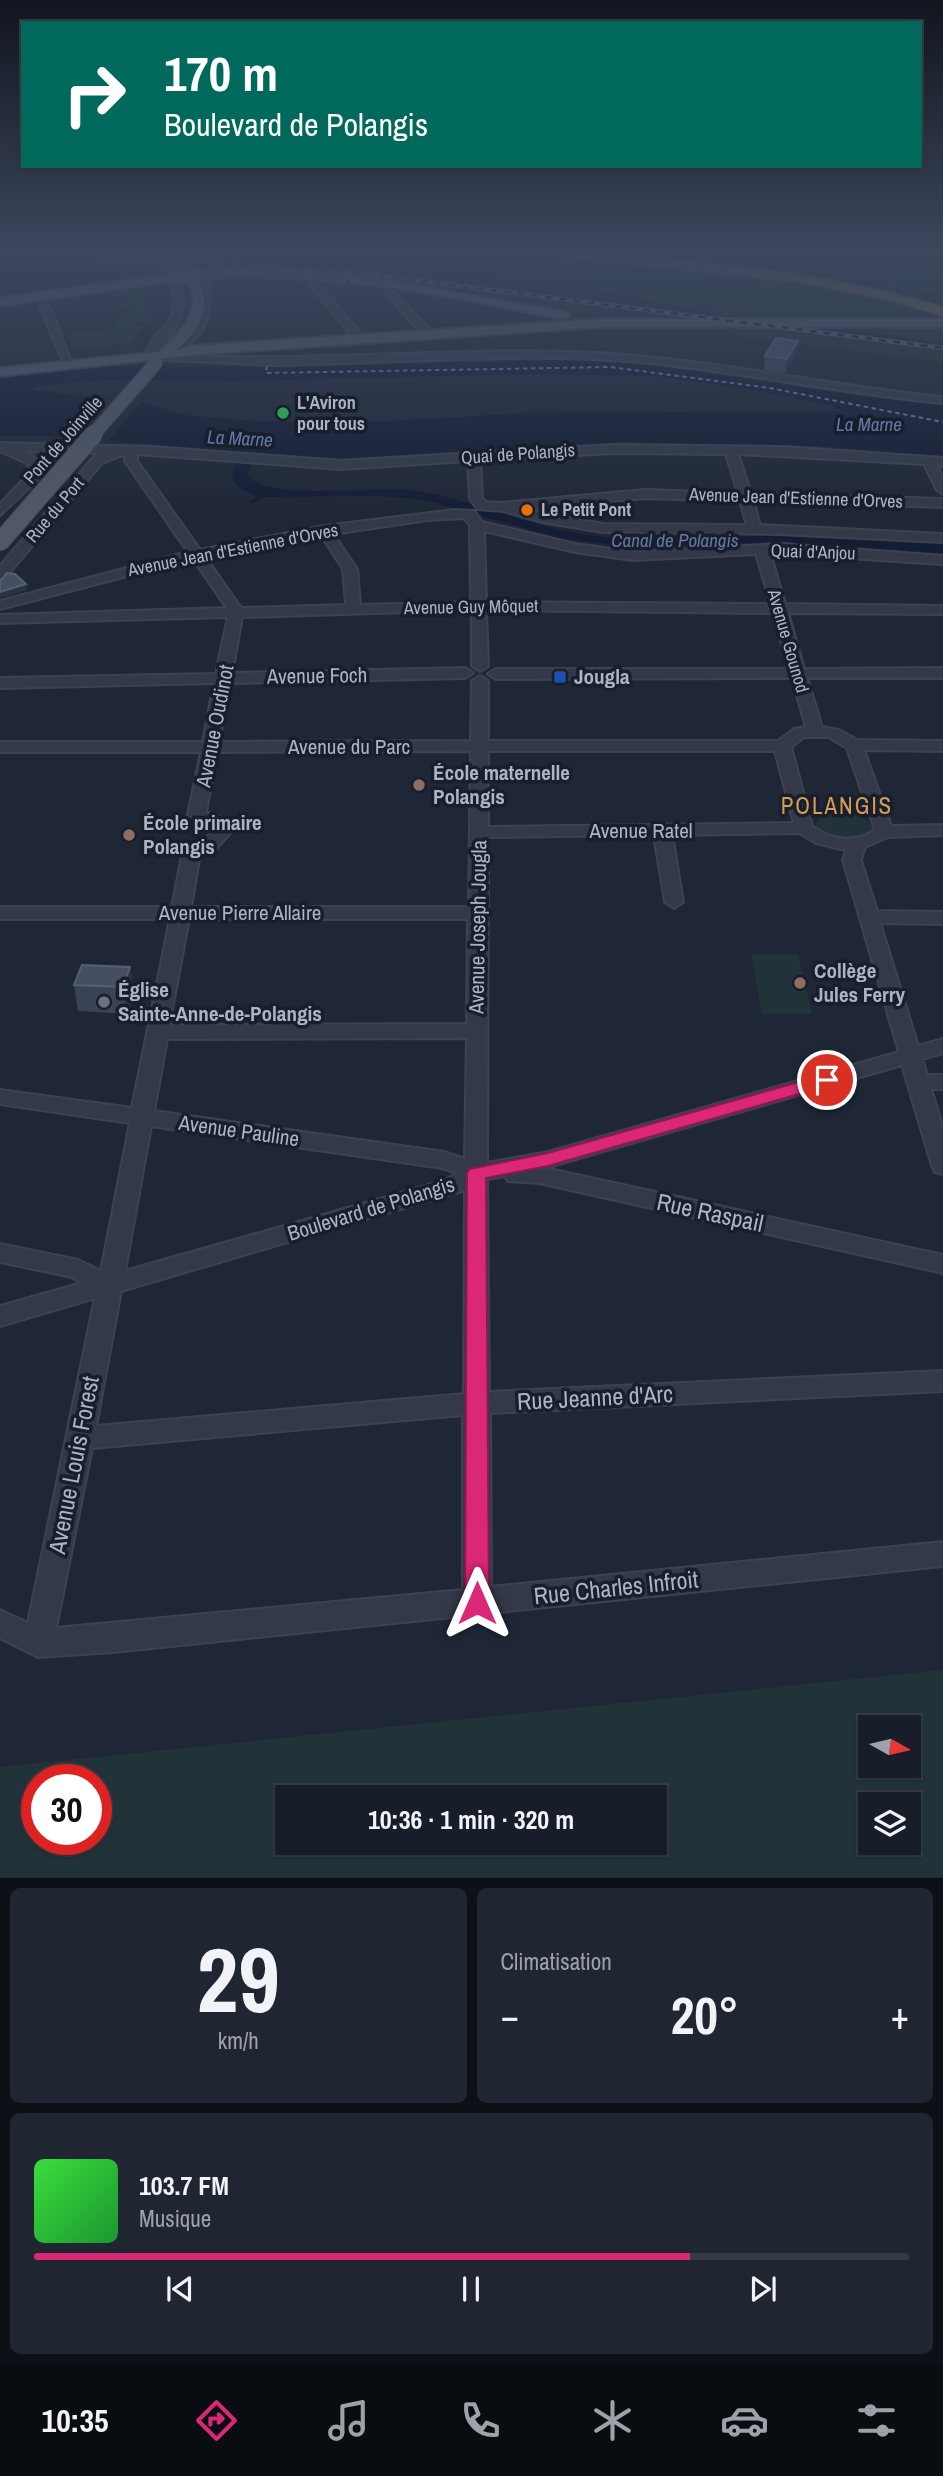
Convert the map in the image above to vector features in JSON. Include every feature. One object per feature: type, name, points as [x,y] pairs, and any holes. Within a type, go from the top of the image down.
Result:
[{"type":"main road","points":[[153,357],[172,340]]},
{"type":"main road","points":[[0,371],[68,362],[153,357],[177,340]]},
{"type":"main road","points":[[191,350],[352,340]]},
{"type":"main road","points":[[0,371],[363,340]]},
{"type":"main road","name":"Pont de Joinville","points":[[0,542],[153,357]]},
{"type":"street","points":[[58,340],[68,362]]},
{"type":"street","points":[[153,357],[151,351],[161,340]]},
{"type":"street","points":[[153,357],[190,340]]},
{"type":"street","points":[[153,357],[265,363],[593,356],[709,367],[902,397],[943,400]]},
{"type":"street","points":[[0,510],[32,478],[36,468],[29,459],[1,447]]},
{"type":"street","name":"Quai de Polangis","points":[[1,447],[232,456],[341,465],[613,449],[840,454],[943,462]]},
{"type":"street","points":[[731,450],[755,529]]},
{"type":"street","points":[[123,451],[236,611]]},
{"type":"street","name":"Rue du Port","points":[[0,575],[98,460],[123,451]]},
{"type":"street","points":[[473,520],[482,506],[476,498],[474,457]]},
{"type":"street","points":[[928,461],[943,490]]},
{"type":"street","name":"Avenue Jean d'Estienne d'Orves","points":[[482,506],[501,507],[645,494],[943,503]]},
{"type":"street","points":[[501,507],[543,520],[606,530],[755,529],[943,538]]},
{"type":"street","name":"Avenue Jean d'Estienne d'Orves","points":[[0,605],[196,554],[324,530],[448,513],[473,520]]},
{"type":"street","name":"Quai d'Anjou","points":[[473,520],[575,548],[633,555],[783,548],[943,560]]},
{"type":"street","name":"Avenue Joseph Jougla","points":[[473,520],[480,606],[481,747],[476,1173],[477,1603]]},
{"type":"street","points":[[324,530],[348,565],[353,608]]},
{"type":"street","name":"Avenue Gounod","points":[[762,550],[815,731]]},
{"type":"street","name":"Avenue Guy Môquet","points":[[0,619],[480,606],[943,610]]},
{"type":"street","name":"Avenue Oudinot","points":[[107,1286],[159,1032],[178,913],[192,850],[208,847],[222,832],[219,823],[197,815],[236,611]]},
{"type":"street","name":"Avenue Foch","points":[[0,683],[480,673],[943,673]]},
{"type":"street","points":[[943,746],[854,745],[833,733],[815,731],[800,732],[782,746],[804,828],[813,836],[825,841],[857,844],[884,832],[943,830]]},
{"type":"street","points":[[854,745],[884,832]]},
{"type":"street","name":"Avenue du Parc","points":[[0,747],[782,746]]},
{"type":"street","name":"Avenue Ratel","points":[[479,832],[804,828]]},
{"type":"street","points":[[662,831],[674,902]]},
{"type":"street","points":[[857,844],[852,860],[943,1166]]},
{"type":"street","name":"Avenue Pierre Allaire","points":[[0,913],[479,913]]},
{"type":"street","points":[[869,917],[943,918]]},
{"type":"street","points":[[159,1032],[477,1031]]},
{"type":"street","name":"Boulevard de Polangis","points":[[0,1316],[451,1187],[476,1173],[548,1160],[943,1046]]},
{"type":"street","points":[[918,1082],[943,1082]]},
{"type":"street","name":"Avenue Pauline","points":[[0,1097],[444,1160],[476,1173]]},
{"type":"street","name":"Rue Raspail","points":[[476,1173],[539,1175],[943,1264]]},
{"type":"street","points":[[0,1253],[78,1269],[107,1286]]},
{"type":"street","name":"Avenue Louis Forest","points":[[37,1643],[80,1438],[107,1286]]},
{"type":"street","name":"Rue Jeanne d'Arc","points":[[80,1438],[477,1403],[943,1381]]},
{"type":"street","name":"Rue Charles Infroit","points":[[37,1643],[477,1603],[943,1554]]},
{"type":"street","points":[[0,1623],[37,1643]]},
{"type":"shaded area","points":[[70,340],[134,340],[131,343],[74,350]]},
{"type":"shaded area","points":[[762,340],[871,340],[943,349],[943,362]]},
{"type":"shaded area","points":[[821,814],[860,815],[873,828],[860,838],[837,838],[814,829]]},
{"type":"shaded area","points":[[751,954],[798,954],[812,1014],[762,1014]]},
{"type":"shaded area","points":[[943,1670],[943,1877],[0,1877],[0,1767],[21,1765],[21,1855],[112,1855],[112,1764],[29,1764]]},
{"type":"water","name":"La Marne","points":[[578,360],[670,368],[851,395],[943,405],[943,456],[815,446],[622,442],[343,458],[254,453],[248,455],[251,464],[247,474],[257,483],[274,488],[322,491],[395,489],[434,494],[546,526],[594,536],[636,539],[742,535],[808,536],[943,544],[943,553],[775,542],[626,546],[563,539],[425,500],[382,496],[263,497],[254,503],[249,502],[257,496],[245,491],[234,481],[236,451],[48,436],[0,436],[0,377],[107,366],[268,367]],"holes":[[[533,374],[657,376],[752,390],[833,406],[840,411],[526,413],[390,421],[256,421],[185,415],[140,402],[31,390],[38,386],[110,380],[239,381]]]},
{"type":"pier","points":[[109,396],[144,399],[105,445],[67,443]]},
{"type":"building","points":[[775,340],[798,341],[787,359],[765,356]]},
{"type":"building","points":[[7,573],[15,574],[26,584],[0,592],[0,581]]},
{"type":"building","points":[[82,965],[130,967],[123,987],[74,985]]},
{"type":"ferry route","points":[[267,366],[266,373],[610,367],[770,388],[943,422]]},
{"type":"railway","points":[[878,340],[943,348]]},
{"type":"place","name":"L'Aviron pour tous","points":[[283,413]]},
{"type":"place","name":"Le Petit Pont","points":[[527,510]]},
{"type":"place","name":"Jougla","points":[[560,677]]},
{"type":"place","name":"École maternelle Polangis","points":[[419,785]]},
{"type":"place","name":"École primaire Polangis","points":[[129,835]]},
{"type":"place","name":"Collège Jules Ferry","points":[[800,983]]},
{"type":"place","name":"Église Sainte-Anne-de-Polangis","points":[[104,1002]]},
{"type":"district","name":"POLANGIS","points":[[837,806]]},
{"type":"route","points":[[477,1603],[476,1173],[548,1160],[827,1080]]},
{"type":"water label","name":"Canal de Polangis","points":[[675,540]]}]
